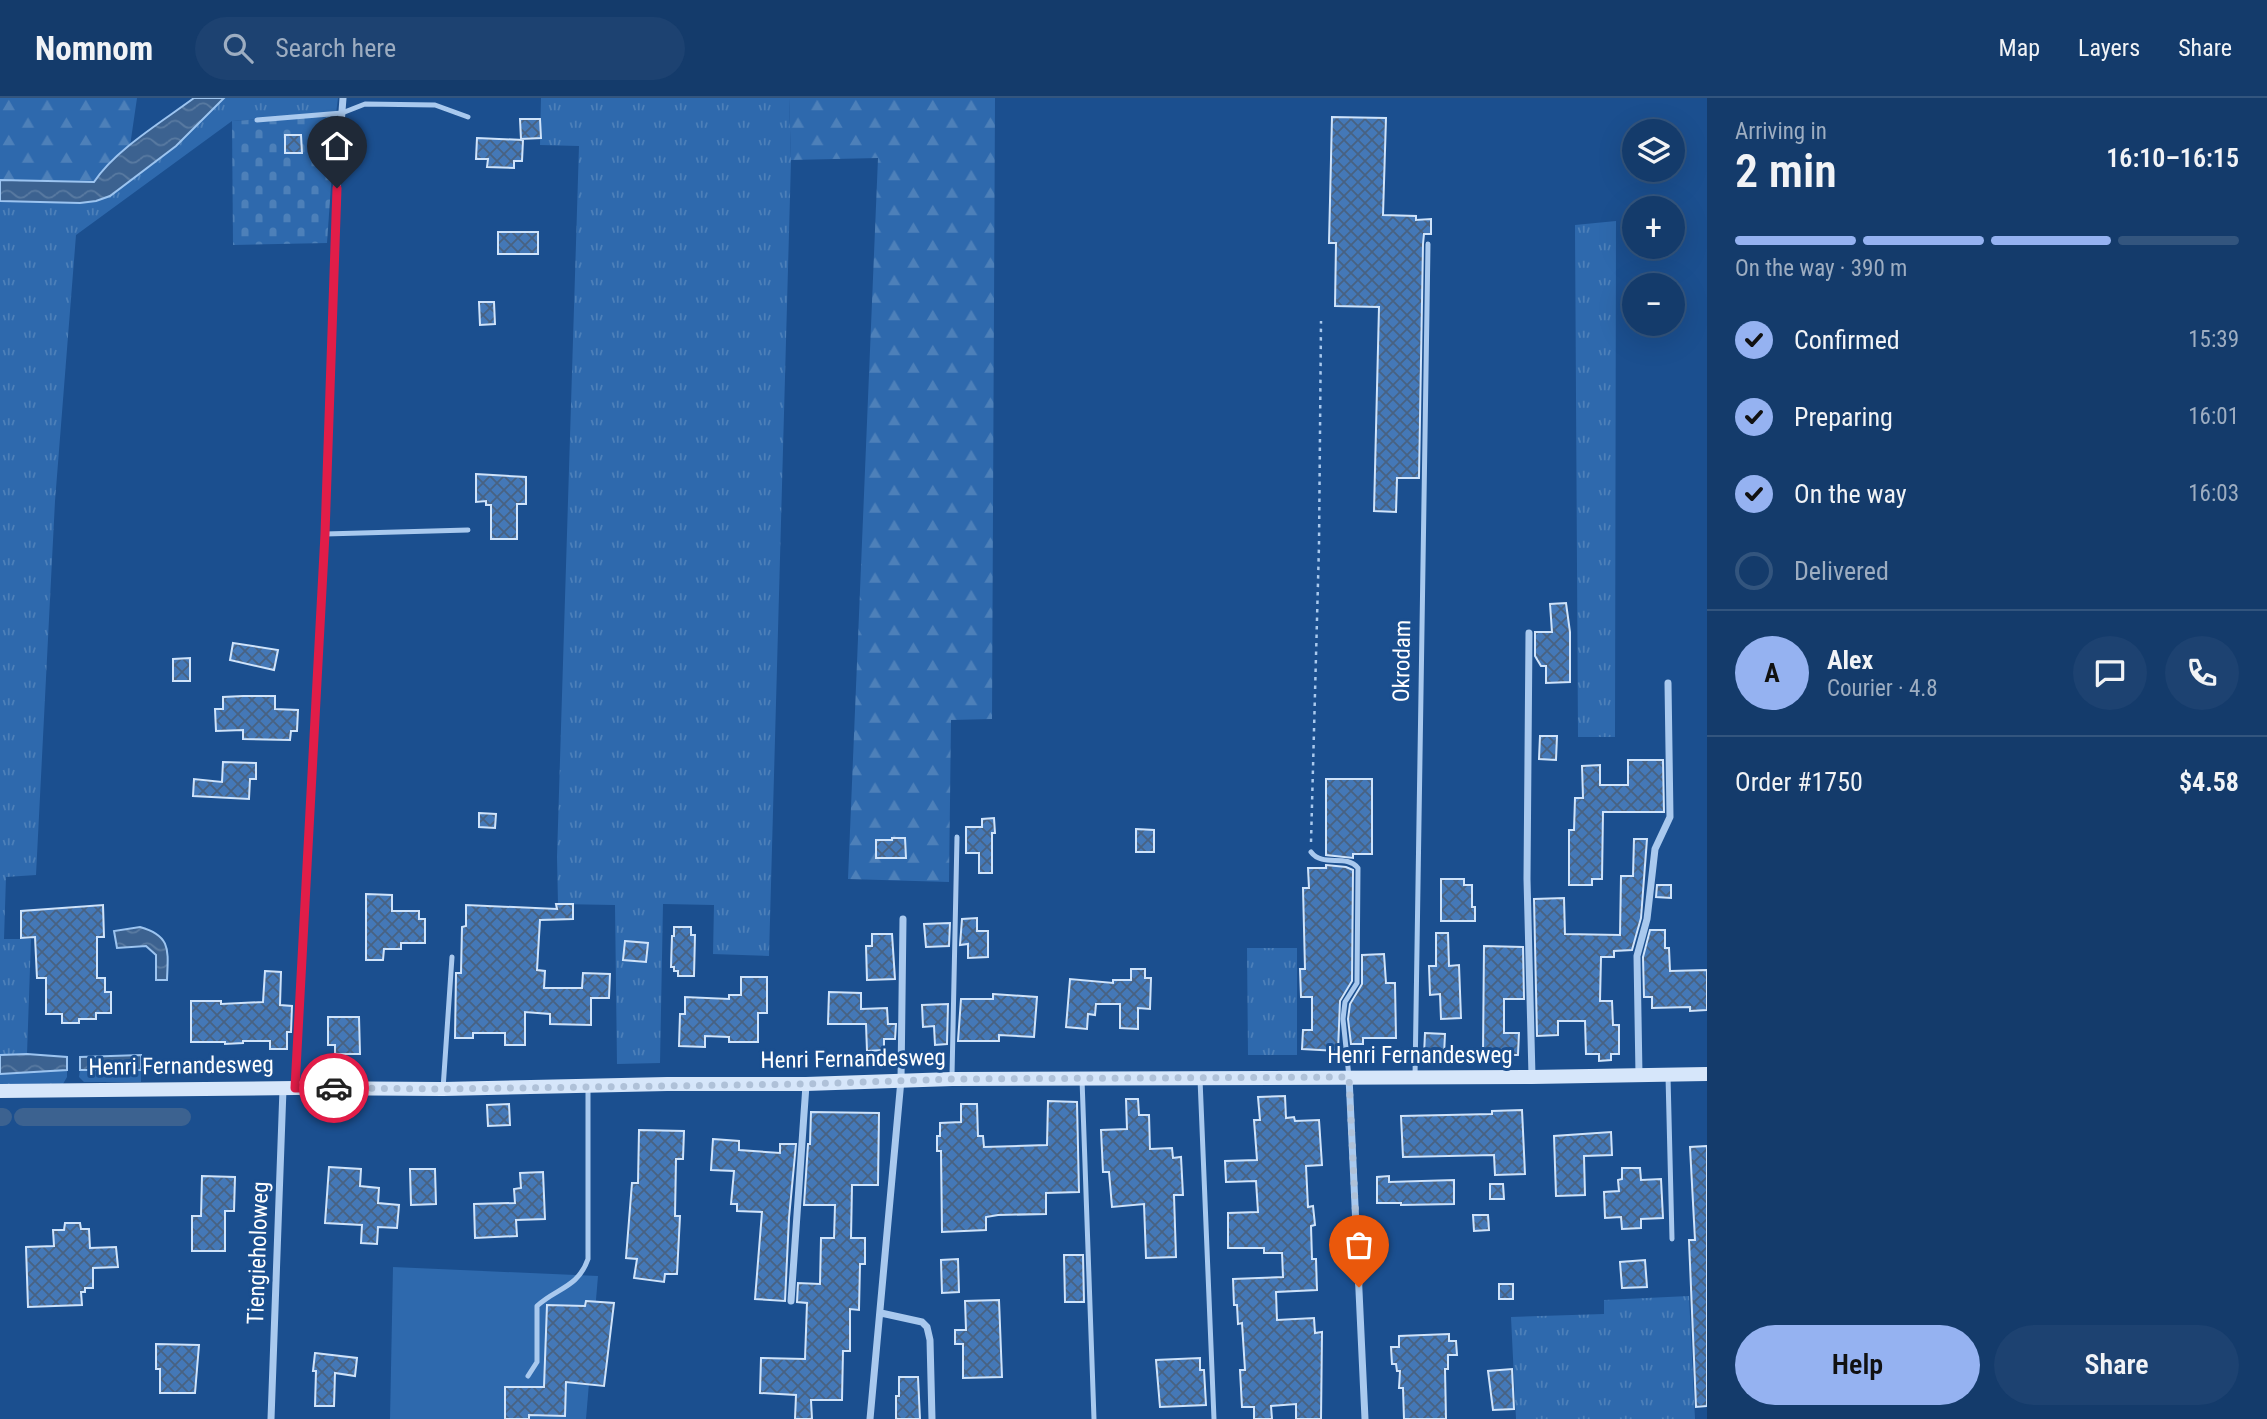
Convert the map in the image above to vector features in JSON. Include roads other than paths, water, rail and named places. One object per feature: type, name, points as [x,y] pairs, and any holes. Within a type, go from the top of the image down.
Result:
[{"type":"street","name":"Tiengieholoweg","points":[[271,1419],[289,1088],[325,534],[337,188],[344,98]]},
{"type":"street","points":[[1529,633],[1527,879],[1532,1077]]},
{"type":"street","points":[[1639,1076],[1637,956],[1647,919],[1655,849],[1670,817],[1668,683]]},
{"type":"street","points":[[870,1419],[901,1080],[903,919]]},
{"type":"street","name":"Henri Fernandesweg","points":[[0,1091],[443,1089],[806,1084],[952,1079],[1707,1074]]},
{"type":"street","points":[[1349,1077],[1365,1419]]},
{"type":"street","points":[[791,1301],[806,1084]]},
{"type":"street","points":[[880,1313],[922,1322],[927,1327],[930,1340],[932,1419]]},
{"type":"lane","points":[[257,120],[342,113],[365,104],[442,107],[468,117]]},
{"type":"lane","name":"Okrodam","points":[[1415,1077],[1428,244]]},
{"type":"lane","points":[[325,534],[468,530]]},
{"type":"lane","points":[[952,1079],[957,837]]},
{"type":"lane","points":[[1311,852],[1319,859],[1349,861],[1359,868],[1357,983],[1345,1002],[1343,1019],[1349,1077]]},
{"type":"lane","points":[[443,1089],[452,957]]},
{"type":"lane","points":[[1668,1076],[1672,1239]]},
{"type":"lane","points":[[1082,1079],[1094,1419]]},
{"type":"lane","points":[[1200,1079],[1214,1419]]},
{"type":"lane","points":[[527,1376],[537,1362],[537,1306],[576,1281],[588,1259],[587,1086]]},
{"type":"water","points":[[194,98],[224,98],[176,146],[110,196],[80,203],[0,201],[0,180],[94,182],[127,147]]},
{"type":"water","points":[[140,927],[163,940],[167,953],[167,980],[156,980],[156,955],[146,946],[117,948],[114,931]]},
{"type":"water","points":[[0,1055],[67,1057],[67,1070],[0,1074]]},
{"type":"water","points":[[141,1055],[141,1070],[80,1070],[80,1057]]},
{"type":"waterway","points":[[23,1117],[182,1117]]}]
